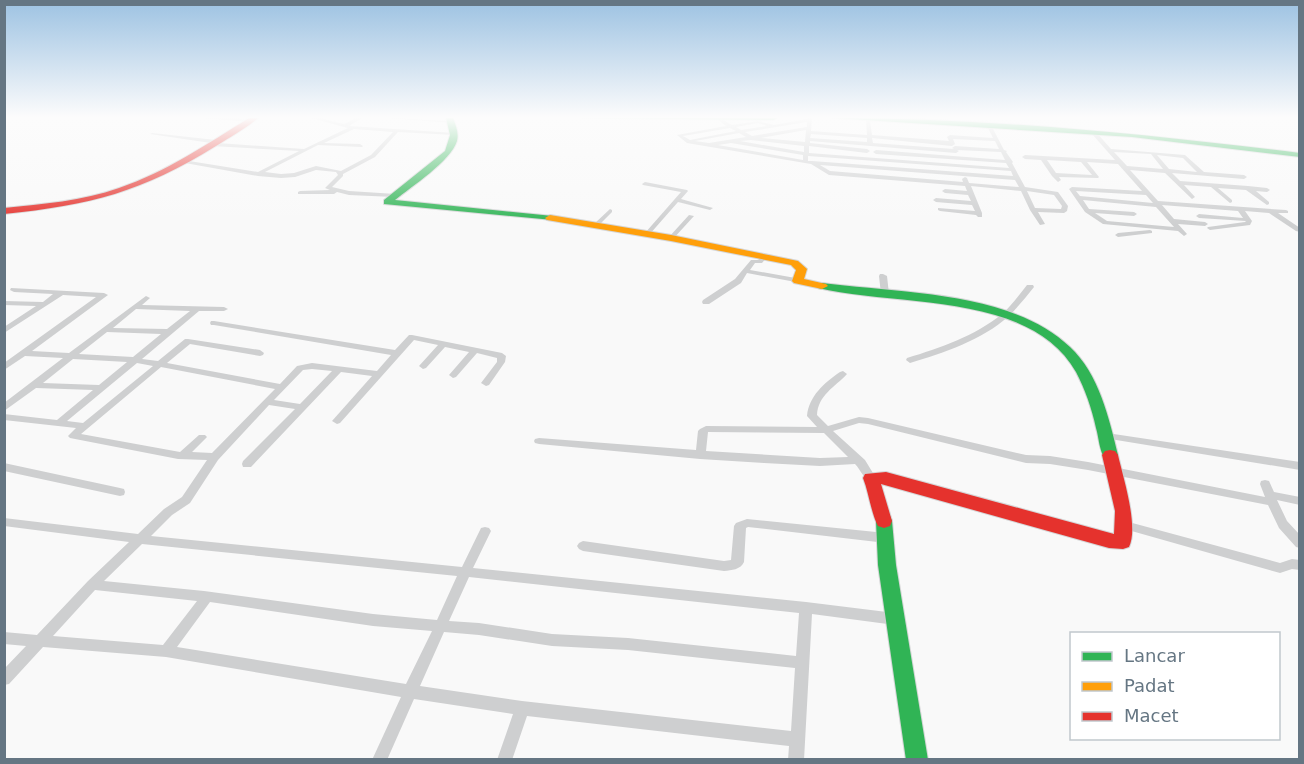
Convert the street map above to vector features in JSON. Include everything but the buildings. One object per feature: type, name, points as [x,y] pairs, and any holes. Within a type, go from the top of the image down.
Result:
[{"type":"street","points":[[4,211],[57,205],[103,195],[142,182],[197,154]]},
{"type":"street","points":[[258,174],[298,154]]},
{"type":"street","points":[[345,192],[327,188],[341,173],[375,154]]},
{"type":"street","points":[[446,154],[387,202],[415,206],[516,212],[670,238],[801,267],[798,281]]},
{"type":"street","points":[[760,154],[809,162],[1017,178]]},
{"type":"street","points":[[818,154],[807,154],[809,162],[829,173],[1056,193],[1065,206],[1064,212],[1033,210]]},
{"type":"street","points":[[872,154],[872,176]]},
{"type":"street","points":[[882,154],[960,166],[1014,170]]},
{"type":"street","points":[[896,154],[1010,162]]},
{"type":"street","points":[[940,209],[979,214],[956,154]]},
{"type":"street","points":[[1005,154],[1042,224]]},
{"type":"street","points":[[1112,154],[1148,193],[1181,232],[1110,224],[1100,221],[1087,210],[1072,188],[1148,193]]},
{"type":"street","points":[[1154,154],[1192,197]]},
{"type":"street","points":[[1158,154],[1185,157],[1203,174]]},
{"type":"street","points":[[1025,157],[1120,162]]},
{"type":"street","points":[[1043,158],[1056,177],[1096,177]]},
{"type":"street","points":[[1083,160],[1101,184]]},
{"type":"street","points":[[185,161],[258,174],[290,177]]},
{"type":"street","points":[[274,185],[316,168],[341,173]]},
{"type":"street","points":[[1126,168],[1244,177]]},
{"type":"street","points":[[893,187],[900,178]]},
{"type":"street","points":[[1179,183],[1267,190]]},
{"type":"street","points":[[645,184],[685,190],[647,234]]},
{"type":"street","points":[[1213,186],[1230,201]]},
{"type":"street","points":[[1250,189],[1267,203]]},
{"type":"street","points":[[945,191],[971,193]]},
{"type":"street","points":[[300,193],[345,192],[394,195]]},
{"type":"street","points":[[1077,198],[1286,212]]},
{"type":"street","points":[[677,200],[710,208]]},
{"type":"street","points":[[936,200],[975,203]]},
{"type":"street","points":[[1125,203],[1145,227]]},
{"type":"street","points":[[1188,205],[1217,235]]},
{"type":"street","points":[[1239,208],[1249,220]]},
{"type":"street","points":[[1087,210],[1134,214]]},
{"type":"street","points":[[596,225],[610,211]]},
{"type":"street","points":[[1271,211],[1298,230]]},
{"type":"street","points":[[670,238],[691,216]]},
{"type":"street","points":[[1199,216],[1249,220]]},
{"type":"street","points":[[1171,221],[1207,226],[1248,224],[1249,220]]},
{"type":"street","points":[[1110,224],[1120,238],[1158,229]]},
{"type":"street","points":[[706,302],[732,285],[754,260],[760,262],[764,257]]},
{"type":"street","points":[[746,271],[817,286],[984,309],[1043,332],[1065,350],[1079,370],[1107,436],[1125,525],[1125,540],[1118,543],[886,478],[871,478]]},
{"type":"street","points":[[883,276],[885,294]]},
{"type":"street","points":[[910,360],[957,343],[1001,315],[1030,287]]},
{"type":"street","points":[[4,367],[103,296],[103,294],[14,290]]},
{"type":"street","points":[[6,329],[63,292]]},
{"type":"street","points":[[4,408],[146,298]]},
{"type":"street","points":[[4,303],[45,304]]},
{"type":"street","points":[[136,307],[224,309]]},
{"type":"street","points":[[59,423],[198,308]]},
{"type":"street","points":[[214,323],[396,353]]},
{"type":"street","points":[[107,330],[169,332]]},
{"type":"street","points":[[337,421],[396,353],[412,338],[500,355],[503,358],[486,383]]},
{"type":"street","points":[[214,457],[183,455],[73,436],[186,342],[193,340],[260,353]]},
{"type":"street","points":[[423,366],[444,343]]},
{"type":"street","points":[[453,375],[475,350]]},
{"type":"street","points":[[25,353],[160,363],[281,387]]},
{"type":"street","points":[[4,358],[16,359]]},
{"type":"street","points":[[4,679],[92,585],[140,539],[186,500],[214,457],[303,367],[378,374]]},
{"type":"street","points":[[247,464],[339,369]]},
{"type":"street","points":[[843,374],[819,396],[811,411],[821,430],[871,478],[878,495],[878,538],[887,565],[891,619],[918,759]]},
{"type":"street","points":[[34,385],[101,388]]},
{"type":"street","points":[[266,402],[302,407]]},
{"type":"street","points":[[4,417],[83,426]]},
{"type":"street","points":[[700,455],[703,431],[706,429],[821,430],[859,420],[1026,459],[1050,460],[1269,494],[1299,501]]},
{"type":"street","points":[[1107,436],[1299,465]]},
{"type":"street","points":[[183,455],[202,437]]},
{"type":"street","points":[[539,441],[700,455],[834,462],[854,460]]},
{"type":"street","points":[[4,467],[27,470],[92,488],[120,492]]},
{"type":"street","points":[[1269,494],[1287,529],[1294,533],[1299,544]]},
{"type":"street","points":[[4,522],[140,539],[806,608],[891,619]]},
{"type":"street","points":[[583,546],[728,566],[734,565],[740,557],[742,524],[878,538]]},
{"type":"street","points":[[1125,525],[1280,568],[1292,564],[1299,565]]},
{"type":"street","points":[[379,759],[485,531]]},
{"type":"street","points":[[92,585],[207,597],[373,620],[440,624],[552,640],[628,645],[803,663]]},
{"type":"street","points":[[166,651],[207,597]]},
{"type":"street","points":[[796,759],[806,608]]},
{"type":"street","points":[[4,638],[166,651],[522,708],[796,739]]},
{"type":"street","points":[[504,759],[522,708]]},
{"type":"traffic: fast","points":[[446,154],[387,202],[550,218]]},
{"type":"traffic: fast","points":[[1289,154],[1300,155]]},
{"type":"traffic: fast","points":[[822,286],[951,302],[1016,318],[1043,332],[1066,350],[1082,372],[1100,413],[1110,455]]},
{"type":"traffic: fast","points":[[884,521],[887,565],[917,760]]},
{"type":"traffic: slow","points":[[550,218],[671,238],[794,263],[802,269],[798,281],[822,286]]},
{"type":"traffic: jam","points":[[4,211],[79,201],[122,190],[157,176],[196,154]]},
{"type":"traffic: jam","points":[[884,521],[879,498],[871,478],[886,478],[1109,541],[1123,542],[1123,511],[1110,455]]}]
